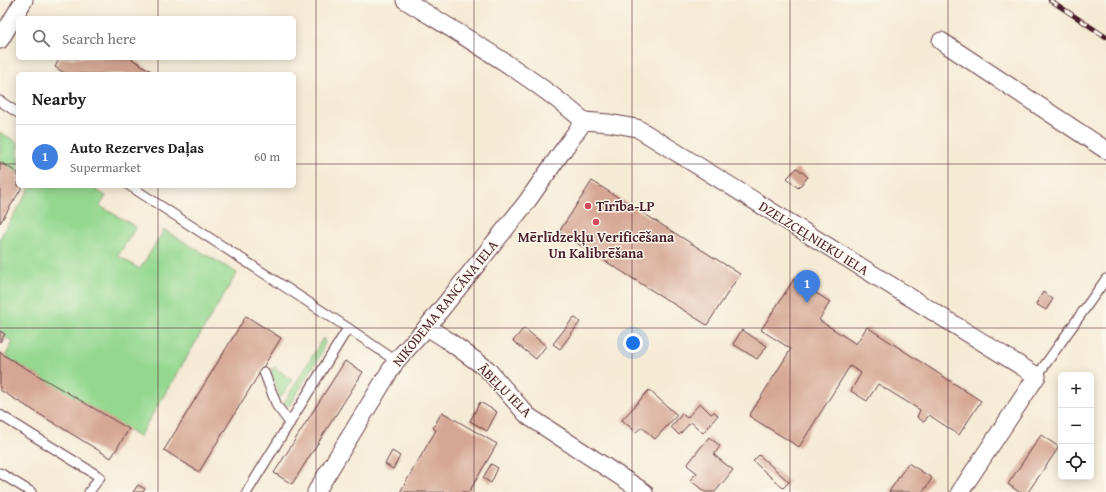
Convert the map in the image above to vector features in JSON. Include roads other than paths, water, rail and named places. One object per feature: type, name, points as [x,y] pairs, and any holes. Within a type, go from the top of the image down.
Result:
[{"type":"street","points":[[0,40],[24,0]]},
{"type":"street","points":[[405,0],[507,63],[562,103],[584,122]]},
{"type":"street","points":[[942,41],[1106,150]]},
{"type":"street","name":"NIKODEMA RANCĀNA IELA","points":[[316,492],[396,361],[427,327],[526,203],[561,152],[584,122]]},
{"type":"street","name":"DZELZCEĻNIEKU IELA","points":[[584,122],[609,123],[637,128],[1037,376]]},
{"type":"street","name":"ĀBEĻU IELA","points":[[427,327],[487,368],[528,416],[644,492]]},
{"type":"street","points":[[960,492],[1037,376]]},
{"type":"lane","points":[[0,101],[16,112]]},
{"type":"lane","points":[[133,188],[396,361]]},
{"type":"lane","points":[[1037,376],[1106,279]]},
{"type":"lane","points":[[247,492],[348,328]]},
{"type":"lane","points":[[264,372],[277,406],[290,423]]},
{"type":"lane","points":[[0,415],[100,477],[89,492]]},
{"type":"lane","points":[[0,473],[31,492]]},
{"type":"railway","points":[[1050,0],[1106,37]]},
{"type":"place","name":"Tīrība-LP","points":[[588,206]]},
{"type":"place","name":"Mērlīdzekļu Verificēšana Un Kalibrēšana","points":[[596,222]]},
{"type":"place","name":"Auto Rezerves Daļas","points":[[807,303]]}]
